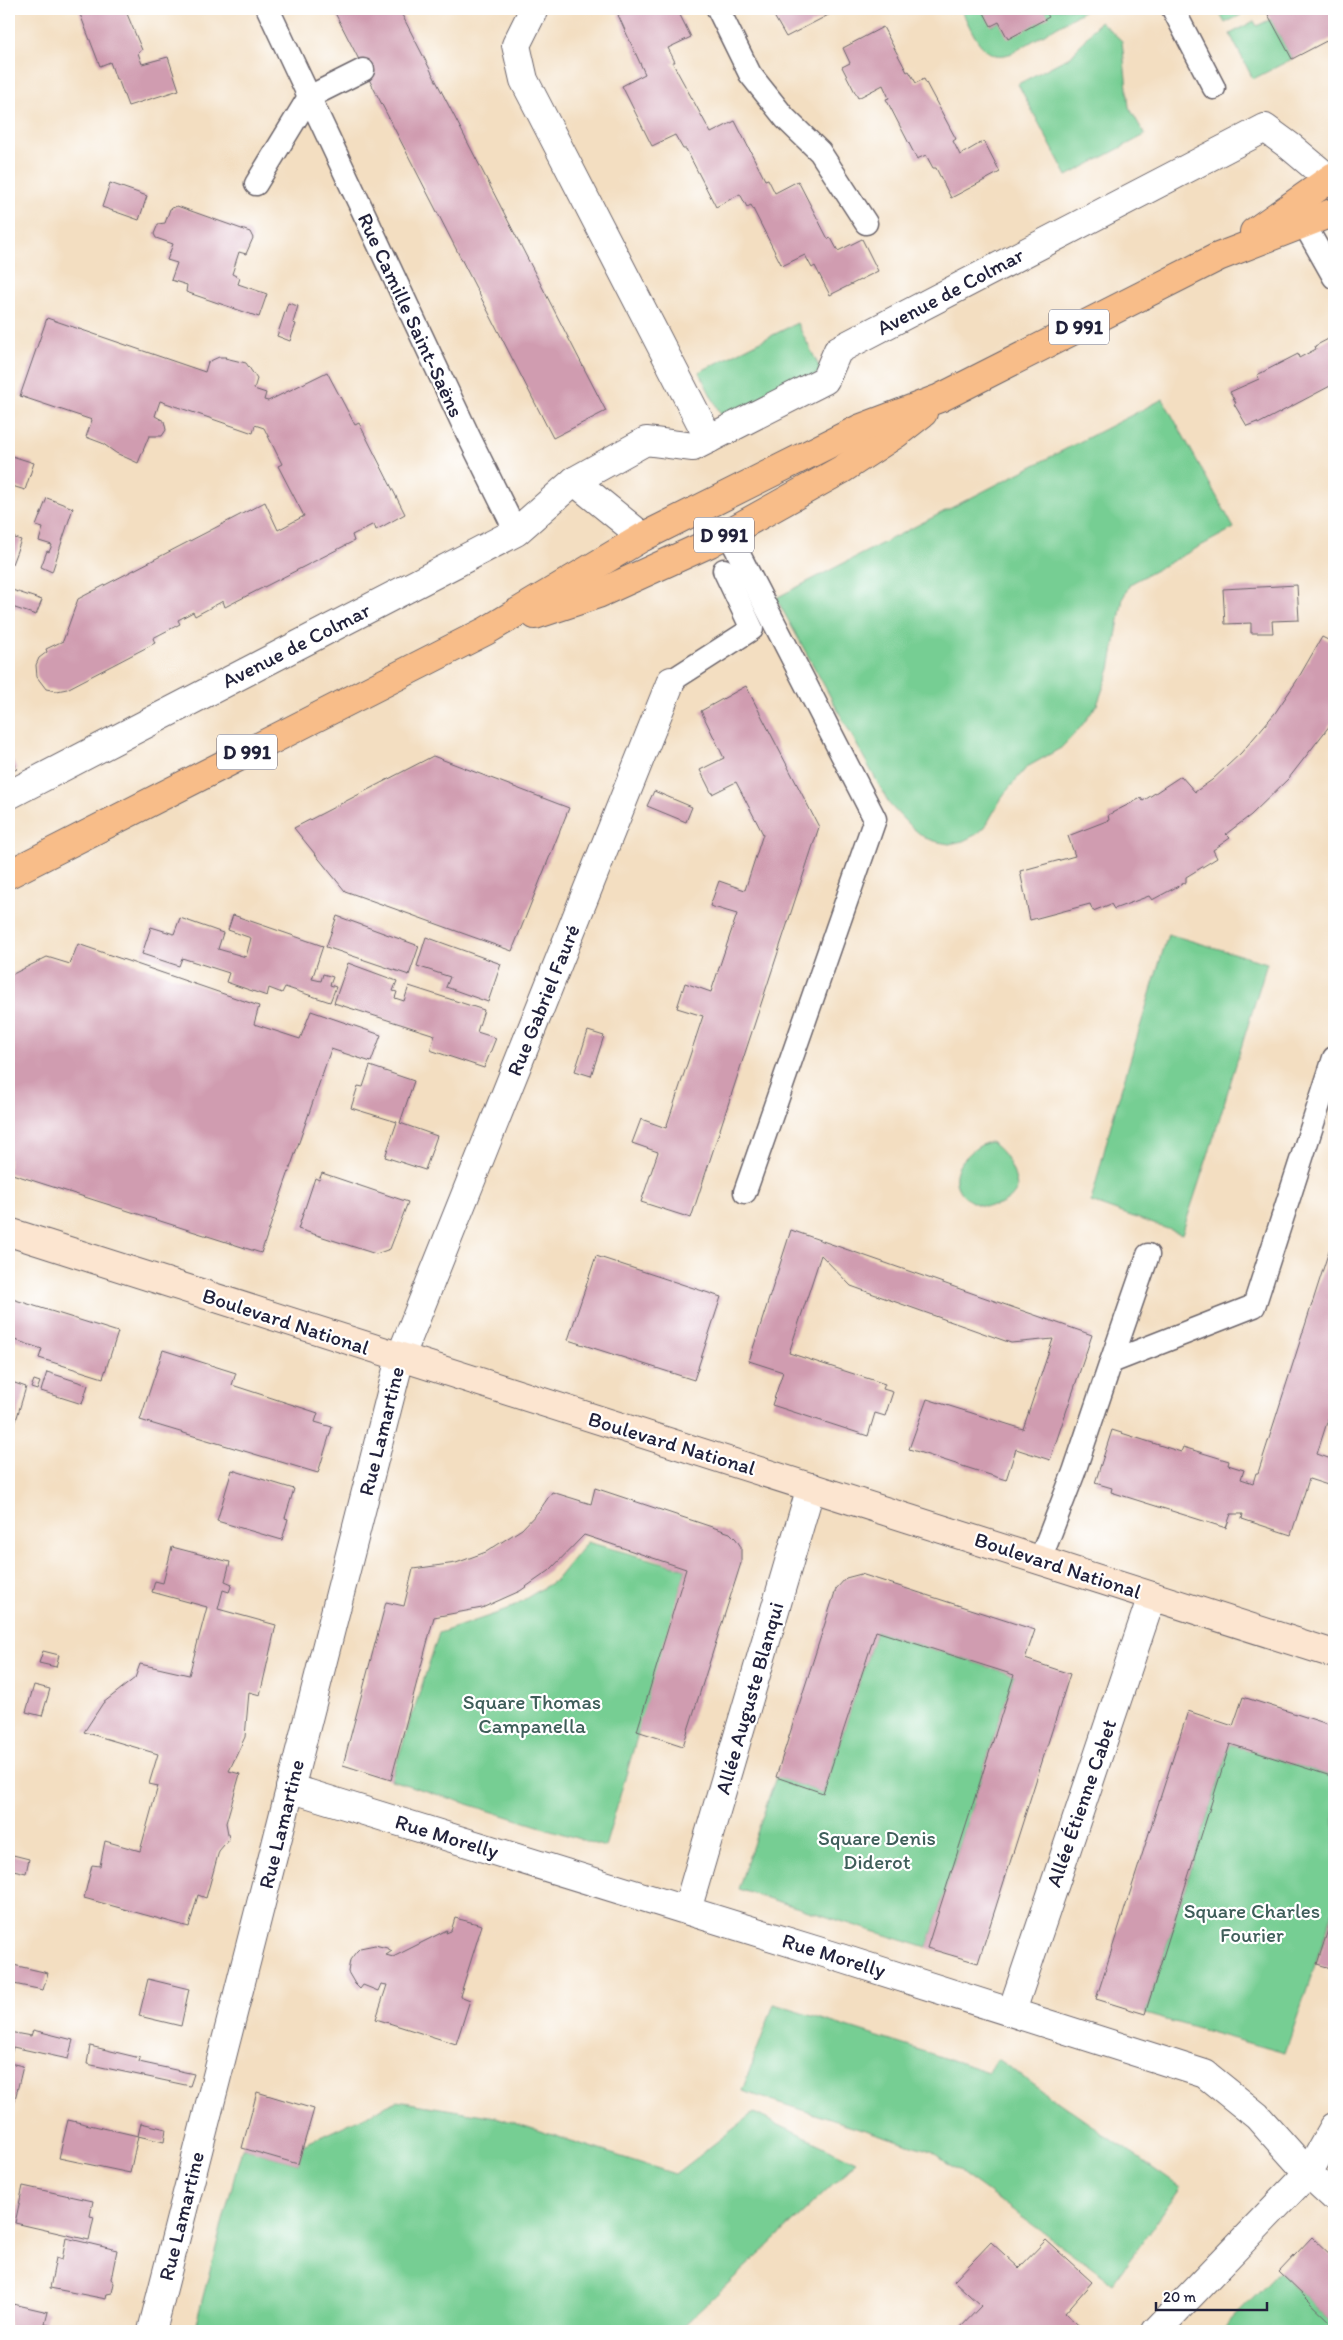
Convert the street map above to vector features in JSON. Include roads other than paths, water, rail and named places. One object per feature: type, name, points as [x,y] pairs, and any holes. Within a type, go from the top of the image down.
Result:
[{"type":"main road","name":"Avenue de Colmar","points":[[1218,257],[1332,178]]},
{"type":"main road","name":"Avenue de Colmar","points":[[9,874],[486,631],[643,537],[861,428],[940,398],[1218,257],[1334,212]]},
{"type":"main road","name":"Avenue de Colmar","points":[[486,631],[598,594],[689,554],[841,470],[896,434],[940,398]]},
{"type":"street","points":[[534,9],[516,45],[524,80],[709,439]]},
{"type":"street","name":"Avenue de Colmar","points":[[9,795],[516,532],[574,481],[646,441],[693,447],[825,380],[838,350],[1265,128],[1292,146],[1332,178]]},
{"type":"street","points":[[574,481],[643,537]]},
{"type":"street","name":"Rue Gabriel Fauré","points":[[416,1318],[671,681]]},
{"type":"street","name":"Boulevard National","points":[[9,1232],[400,1358],[1334,1652]]},
{"type":"street","name":"Rue Lamartine","points":[[152,2331],[400,1358],[416,1318]]},
{"type":"street","name":"Allée Auguste Blanqui","points":[[687,1910],[811,1487]]},
{"type":"street","name":"Allée Étienne Cabet","points":[[1012,2011],[1152,1596]]},
{"type":"street","name":"Rue Morelly","points":[[290,1788],[1012,2011],[1205,2074],[1257,2116],[1308,2173],[1334,2197]]},
{"type":"street","points":[[1156,2331],[1308,2173],[1334,2127]]},
{"type":"lane","name":"Rue Camille Saint-Saëns","points":[[268,9],[469,437],[516,532]]},
{"type":"lane","points":[[718,9],[750,74],[785,118],[820,152],[866,222]]},
{"type":"lane","points":[[1173,9],[1214,88]]},
{"type":"lane","points":[[256,184],[310,97],[363,70]]},
{"type":"lane","points":[[1304,224],[1334,277]]},
{"type":"lane","points":[[728,533],[875,819],[745,1192]]},
{"type":"lane","points":[[671,681],[752,629],[724,570]]},
{"type":"lane","points":[[1111,1362],[1254,1306],[1334,1058]]},
{"type":"lane","points":[[1040,1560],[1074,1472],[1148,1255]]},
{"type":"park label","name":"Square Thomas Campanella","points":[[532,1713]]},
{"type":"park label","name":"Square Denis Diderot","points":[[877,1849]]},
{"type":"park label","name":"Square Charles Fourier","points":[[1252,1922]]}]
